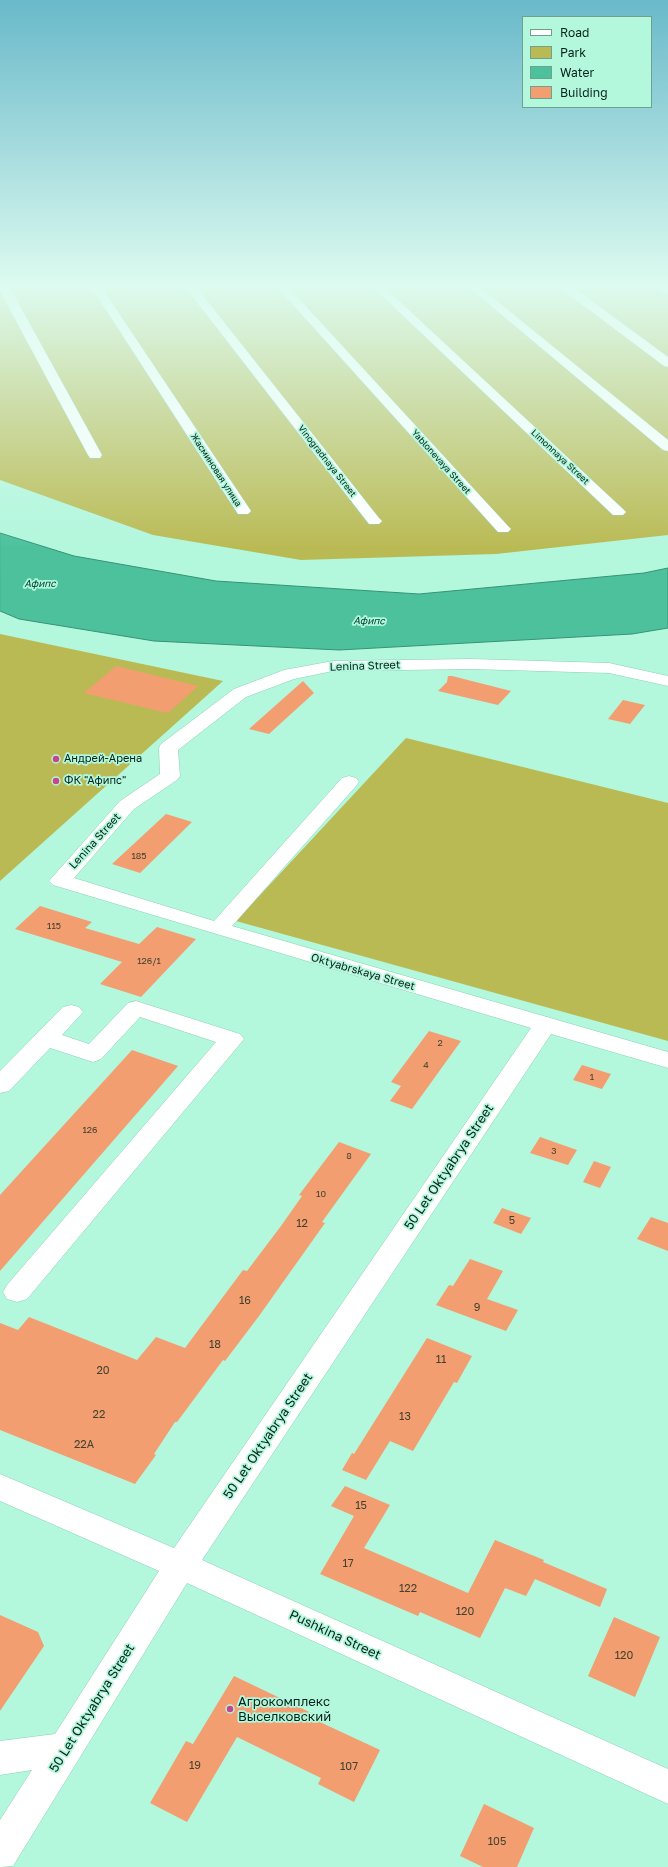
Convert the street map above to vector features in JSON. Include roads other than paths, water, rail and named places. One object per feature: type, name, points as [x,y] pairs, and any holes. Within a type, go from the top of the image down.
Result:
[{"type":"street","points":[[51,375],[95,455]]},
{"type":"street","name":"Жасминовая улица","points":[[154,375],[243,511]]},
{"type":"street","name":"Vinogradnaya Street","points":[[259,375],[374,521]]},
{"type":"street","name":"Yablonevaya Street","points":[[363,375],[503,529]]},
{"type":"street","name":"Limonnaya Street","points":[[472,375],[618,512]]},
{"type":"street","points":[[580,375],[668,447]]},
{"type":"street","name":"Lenina Street","points":[[60,881],[127,805],[170,776],[168,748],[240,693],[290,674],[333,666],[471,664],[609,668],[668,681]]},
{"type":"street","points":[[218,929],[349,782]]},
{"type":"street","name":"Oktyabrskaya Street","points":[[60,881],[218,929],[668,1060]]},
{"type":"street","points":[[17,1292],[232,1039],[136,1008],[93,1054],[46,1038]]},
{"type":"street","points":[[0,1084],[71,1012]]},
{"type":"street","name":"50 Let Oktyabrya Street","points":[[0,1853],[181,1565],[545,1024]]},
{"type":"street","name":"Pushkina Street","points":[[0,1487],[181,1565],[668,1787]]},
{"type":"street","points":[[0,1758],[66,1749]]},
{"type":"water","name":"Афипс","points":[[0,533],[74,556],[216,581],[419,594],[644,573],[668,568],[668,628],[632,634],[339,650],[154,641],[19,619],[0,611]]},
{"type":"place","name":"Андрей-Арена","points":[[56,759]]},
{"type":"place","name":"ФК \"Афипс\"","points":[[56,781]]},
{"type":"place","name":"Агрокомплекс Выселковский","points":[[230,1709]]}]
